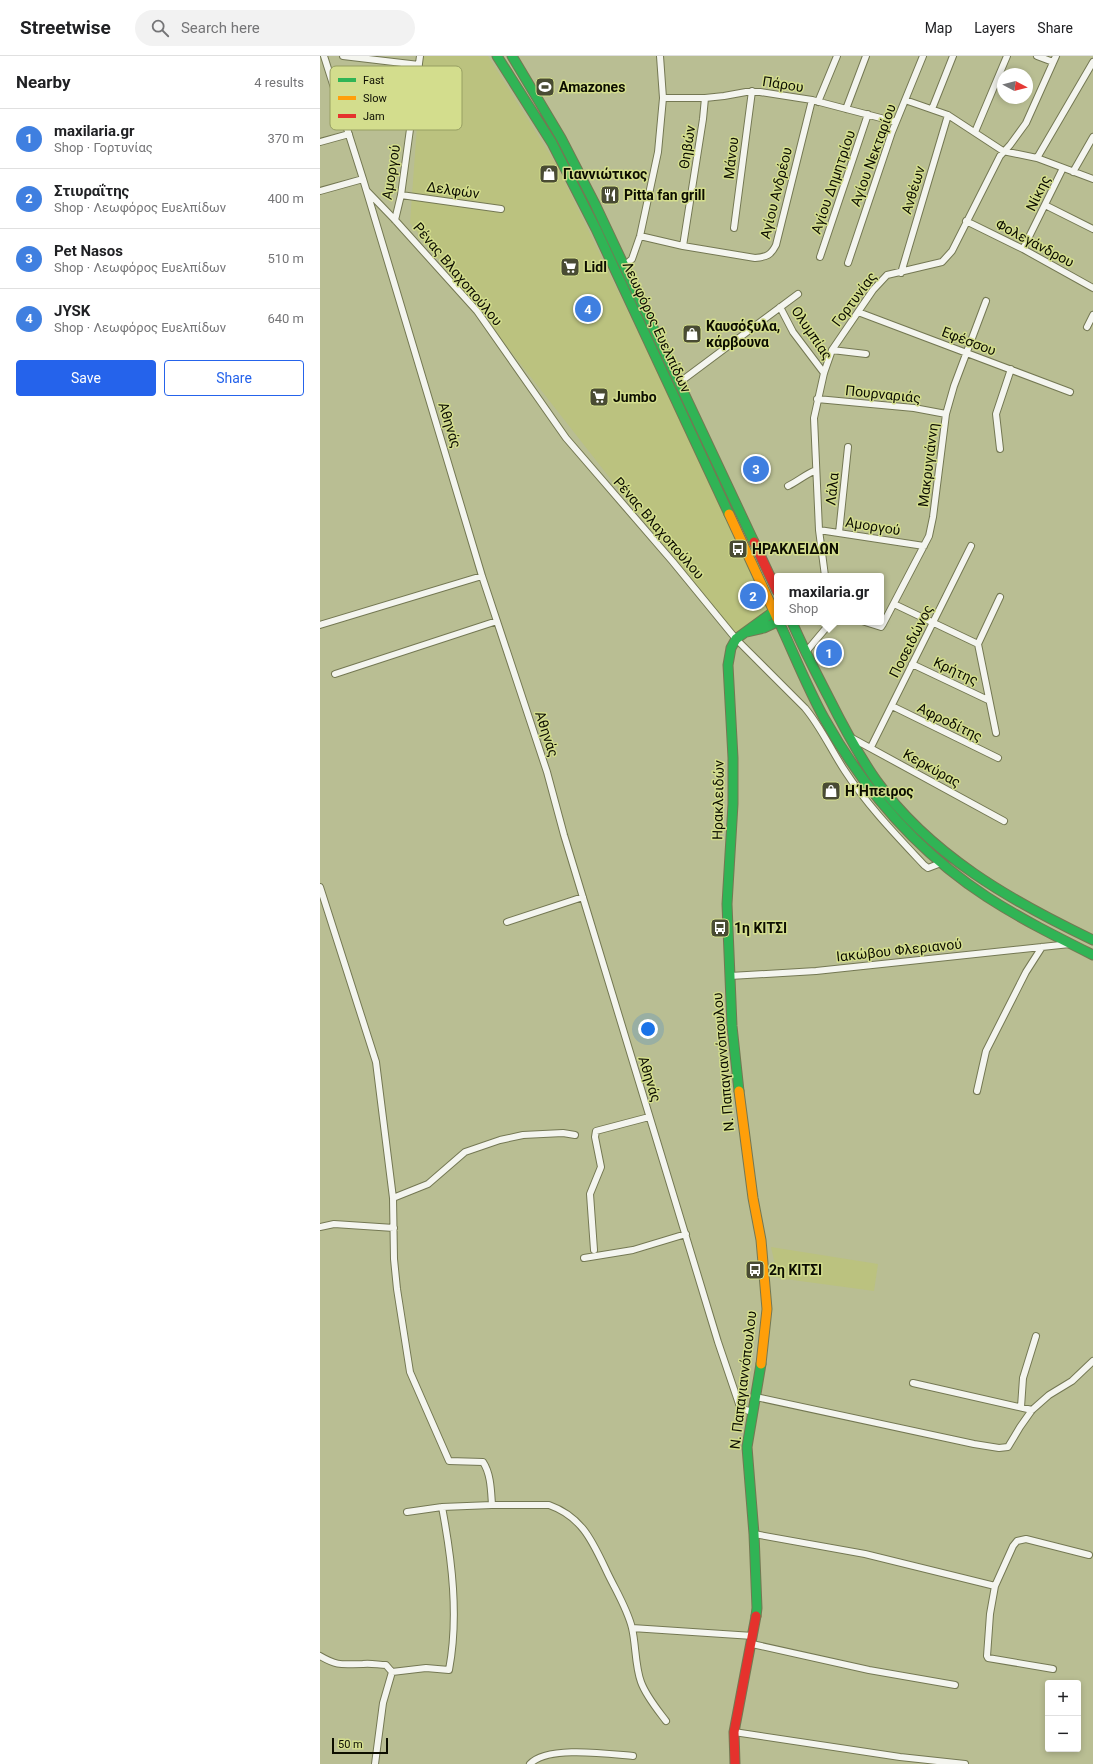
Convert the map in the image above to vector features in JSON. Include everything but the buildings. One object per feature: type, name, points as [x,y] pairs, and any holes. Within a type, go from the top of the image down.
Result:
[{"type":"main road","name":"Λεωφόρος Ευελπίδων","points":[[497,56],[552,143],[596,229],[774,609]]},
{"type":"main road","name":"Λεωφόρος Ευελπίδων","points":[[512,56],[574,161],[680,382],[774,584]]},
{"type":"main road","points":[[736,639],[774,614]]},
{"type":"main road","points":[[746,632],[764,628],[774,624]]},
{"type":"main road","points":[[779,625],[831,731],[874,796],[891,816],[941,863],[971,887],[1018,917],[1093,955]]},
{"type":"main road","points":[[793,625],[805,653],[849,736],[876,781],[899,809],[925,835],[998,890],[1022,905],[1093,940]]},
{"type":"main road","name":"Ηρακλειδών","points":[[730,976],[727,904],[733,804],[733,758],[728,665],[731,648],[736,639]]},
{"type":"main road","name":"Ν. Παπαγιαννόπουλου","points":[[730,976],[732,1026],[741,1112],[753,1198],[761,1240],[766,1284],[766,1322],[756,1396],[747,1447],[754,1534],[757,1608],[734,1732],[735,1764]]},
{"type":"street","name":"Αθηνάς","points":[[324,56],[330,75]]},
{"type":"street","points":[[343,56],[419,65]]},
{"type":"street","name":"Αμοργού","points":[[419,65],[420,56]]},
{"type":"street","points":[[624,266],[632,259],[640,236],[658,152],[664,98],[660,56]]},
{"type":"street","points":[[818,102],[837,56]]},
{"type":"street","points":[[846,109],[866,56]]},
{"type":"street","name":"Αγίου Νεκταρίου","points":[[848,263],[896,122],[923,56]]},
{"type":"street","points":[[932,109],[953,56]]},
{"type":"street","points":[[975,132],[1007,56]]},
{"type":"street","points":[[1037,56],[1054,59]]},
{"type":"street","name":"Γορτυνίας","points":[[825,573],[819,530],[814,418],[817,399],[832,350],[874,290],[887,275],[942,262],[952,252],[966,221],[1003,151],[1010,145],[1026,123],[1054,59]]},
{"type":"street","points":[[1037,158],[1093,62]]},
{"type":"street","name":"Πάρου","points":[[664,98],[705,98],[752,91],[812,100],[896,122]]},
{"type":"street","name":"Μάνου","points":[[734,228],[752,91]]},
{"type":"street","name":"Θηβών","points":[[683,246],[705,98]]},
{"type":"street","name":"Αγίου Ανδρέου","points":[[640,236],[683,246],[755,258],[765,258],[772,253],[776,245],[812,100]]},
{"type":"street","points":[[905,100],[948,115],[1003,151],[1037,158],[1093,179]]},
{"type":"street","name":"Αγίου Δημητρίου","points":[[820,257],[868,114]]},
{"type":"street","name":"Ανθέων","points":[[901,272],[948,115]]},
{"type":"street","name":"Αθηνάς","points":[[348,130],[482,576],[547,772],[583,897],[718,1342],[739,1404],[746,1411],[753,1412]]},
{"type":"street","name":"Αμοργού","points":[[395,220],[401,195],[410,130]]},
{"type":"street","points":[[320,142],[349,134]]},
{"type":"street","points":[[1073,172],[1093,137]]},
{"type":"street","name":"Νίκης","points":[[1023,249],[1063,168]]},
{"type":"street","points":[[320,191],[363,179]]},
{"type":"street","name":"Ρένας Βλαχοπούλου","points":[[366,190],[395,220],[477,312],[566,438],[673,562],[736,639],[810,714],[845,772],[869,804],[928,868],[941,863]]},
{"type":"street","name":"Δελφών","points":[[401,195],[501,210]]},
{"type":"street","points":[[1045,205],[1093,229]]},
{"type":"street","name":"Φολεγάνδρου","points":[[966,221],[1023,249],[1093,288]]},
{"type":"street","points":[[680,382],[798,294]]},
{"type":"street","name":"Μακρυγιάννη","points":[[884,622],[929,536],[933,517],[946,414],[954,386],[986,301]]},
{"type":"street","name":"Ολυμπίας","points":[[780,307],[793,332],[824,373]]},
{"type":"street","name":"Εφέσσου","points":[[858,312],[968,352],[972,355],[1070,392]]},
{"type":"street","points":[[1087,327],[1093,315]]},
{"type":"street","points":[[832,350],[866,354]]},
{"type":"street","points":[[1000,449],[996,414],[1011,369]]},
{"type":"street","name":"Πουρναριάς","points":[[817,399],[914,408],[946,414]]},
{"type":"street","name":"Λάλα","points":[[839,533],[848,447]]},
{"type":"street","points":[[788,486],[797,482],[805,474],[816,470]]},
{"type":"street","name":"Αμοργού","points":[[819,530],[924,546]]},
{"type":"street","name":"Ποσειδώνος","points":[[871,747],[971,546]]},
{"type":"street","points":[[320,625],[482,576]]},
{"type":"street","points":[[996,733],[988,700],[978,644],[1000,598]]},
{"type":"street","points":[[894,604],[978,644]]},
{"type":"street","points":[[335,674],[497,621]]},
{"type":"street","points":[[805,653],[828,625]]},
{"type":"street","name":"Κρήτης","points":[[912,664],[988,700]]},
{"type":"street","name":"Αφροδίτης","points":[[892,706],[998,758]]},
{"type":"street","name":"Κερκύρας","points":[[849,736],[1004,821]]},
{"type":"street","points":[[320,887],[376,1062],[392,1198],[394,1259],[397,1288],[410,1372],[449,1461],[469,1462],[477,1460],[483,1462],[486,1466],[492,1505]]},
{"type":"street","points":[[507,922],[583,897]]},
{"type":"street","name":"Ιακώβου Φλεριανού","points":[[730,976],[816,972],[1071,944]]},
{"type":"street","points":[[977,1091],[986,1051],[1026,972],[1042,947]]},
{"type":"street","points":[[594,1250],[590,1194],[602,1167],[595,1137],[596,1131],[649,1117]]},
{"type":"street","points":[[392,1198],[428,1184],[460,1156],[472,1150],[523,1134],[563,1133],[575,1135]]},
{"type":"street","points":[[320,1227],[334,1224],[394,1228]]},
{"type":"street","points":[[584,1258],[633,1250],[686,1234]]},
{"type":"street","points":[[1021,1407],[1023,1378],[1036,1336]]},
{"type":"street","points":[[756,1396],[974,1444],[999,1448],[1008,1447],[1032,1410],[1048,1395],[1072,1381],[1093,1361]]},
{"type":"street","points":[[913,1383],[1032,1410]]},
{"type":"street","points":[[407,1512],[442,1507],[550,1505],[571,1516],[584,1530],[596,1548],[628,1613],[641,1682],[655,1707],[666,1721]]},
{"type":"street","points":[[392,1672],[426,1668],[449,1670],[453,1635],[453,1588],[450,1549],[442,1507]]},
{"type":"street","points":[[754,1534],[866,1554],[996,1586]]},
{"type":"street","points":[[1053,1669],[988,1658],[990,1614],[996,1586],[1013,1546],[1017,1541],[1026,1539],[1090,1555]]},
{"type":"street","points":[[632,1628],[752,1640],[869,1670],[955,1685]]},
{"type":"street","points":[[320,1656],[332,1663],[346,1666],[364,1664],[386,1666],[392,1672]]},
{"type":"street","points":[[375,1764],[383,1703],[392,1672]]},
{"type":"street","points":[[734,1732],[900,1757],[965,1764]]},
{"type":"street","points":[[530,1764],[546,1756],[563,1753],[588,1752],[633,1756]]},
{"type":"street","points":[[900,1757],[900,1764]]},
{"type":"shaded area","points":[[422,56],[488,56],[556,164],[773,609],[736,639],[410,223],[417,130],[462,130],[462,66],[421,66]]},
{"type":"shaded area","points":[[771,1247],[878,1264],[874,1291],[778,1278]]},
{"type":"traffic: fast","points":[[497,56],[552,143],[596,229],[729,514]]},
{"type":"traffic: fast","points":[[512,56],[561,138],[595,204],[754,542]]},
{"type":"traffic: fast","points":[[739,1091],[732,1026],[727,904],[733,804],[733,758],[728,665],[731,648],[736,639],[774,611]]},
{"type":"traffic: fast","points":[[747,632],[764,628],[774,623]]},
{"type":"traffic: fast","points":[[780,625],[812,694],[840,745],[875,794],[895,818],[938,860],[987,897],[1053,935],[1093,955]]},
{"type":"traffic: fast","points":[[793,625],[814,670],[851,740],[876,780],[897,807],[921,831],[974,874],[1032,909],[1093,940]]},
{"type":"traffic: fast","points":[[756,1616],[754,1534],[747,1447],[761,1364]]},
{"type":"traffic: slow","points":[[729,514],[774,612]]},
{"type":"traffic: slow","points":[[739,1091],[753,1198],[761,1240],[767,1309],[761,1364]]},
{"type":"traffic: jam","points":[[754,542],[774,585]]},
{"type":"traffic: jam","points":[[735,1764],[734,1732],[756,1616]]},
{"type":"place","name":"Amazones","points":[[545,87]]},
{"type":"place","name":"Γιαννιώτικος","points":[[549,174]]},
{"type":"place","name":"Pitta fan grill","points":[[610,195]]},
{"type":"place","name":"Lidl","points":[[570,267]]},
{"type":"place","name":"JYSK","points":[[588,309]]},
{"type":"place","name":"Καυσόξυλα, κάρβουνα","points":[[692,334]]},
{"type":"place","name":"Jumbo","points":[[599,397]]},
{"type":"place","name":"Pet Nasos","points":[[756,469]]},
{"type":"place","name":"ΗΡΑΚΛΕΙΔΩΝ","points":[[738,549]]},
{"type":"place","name":"Στιυραΐτης","points":[[753,596]]},
{"type":"place","name":"maxilaria.gr","points":[[829,653]]},
{"type":"place","name":"Η Ήπειρος","points":[[831,791]]},
{"type":"place","name":"1η ΚΙΤΣΙ","points":[[720,928]]},
{"type":"place","name":"2η ΚΙΤΣΙ","points":[[755,1270]]}]
